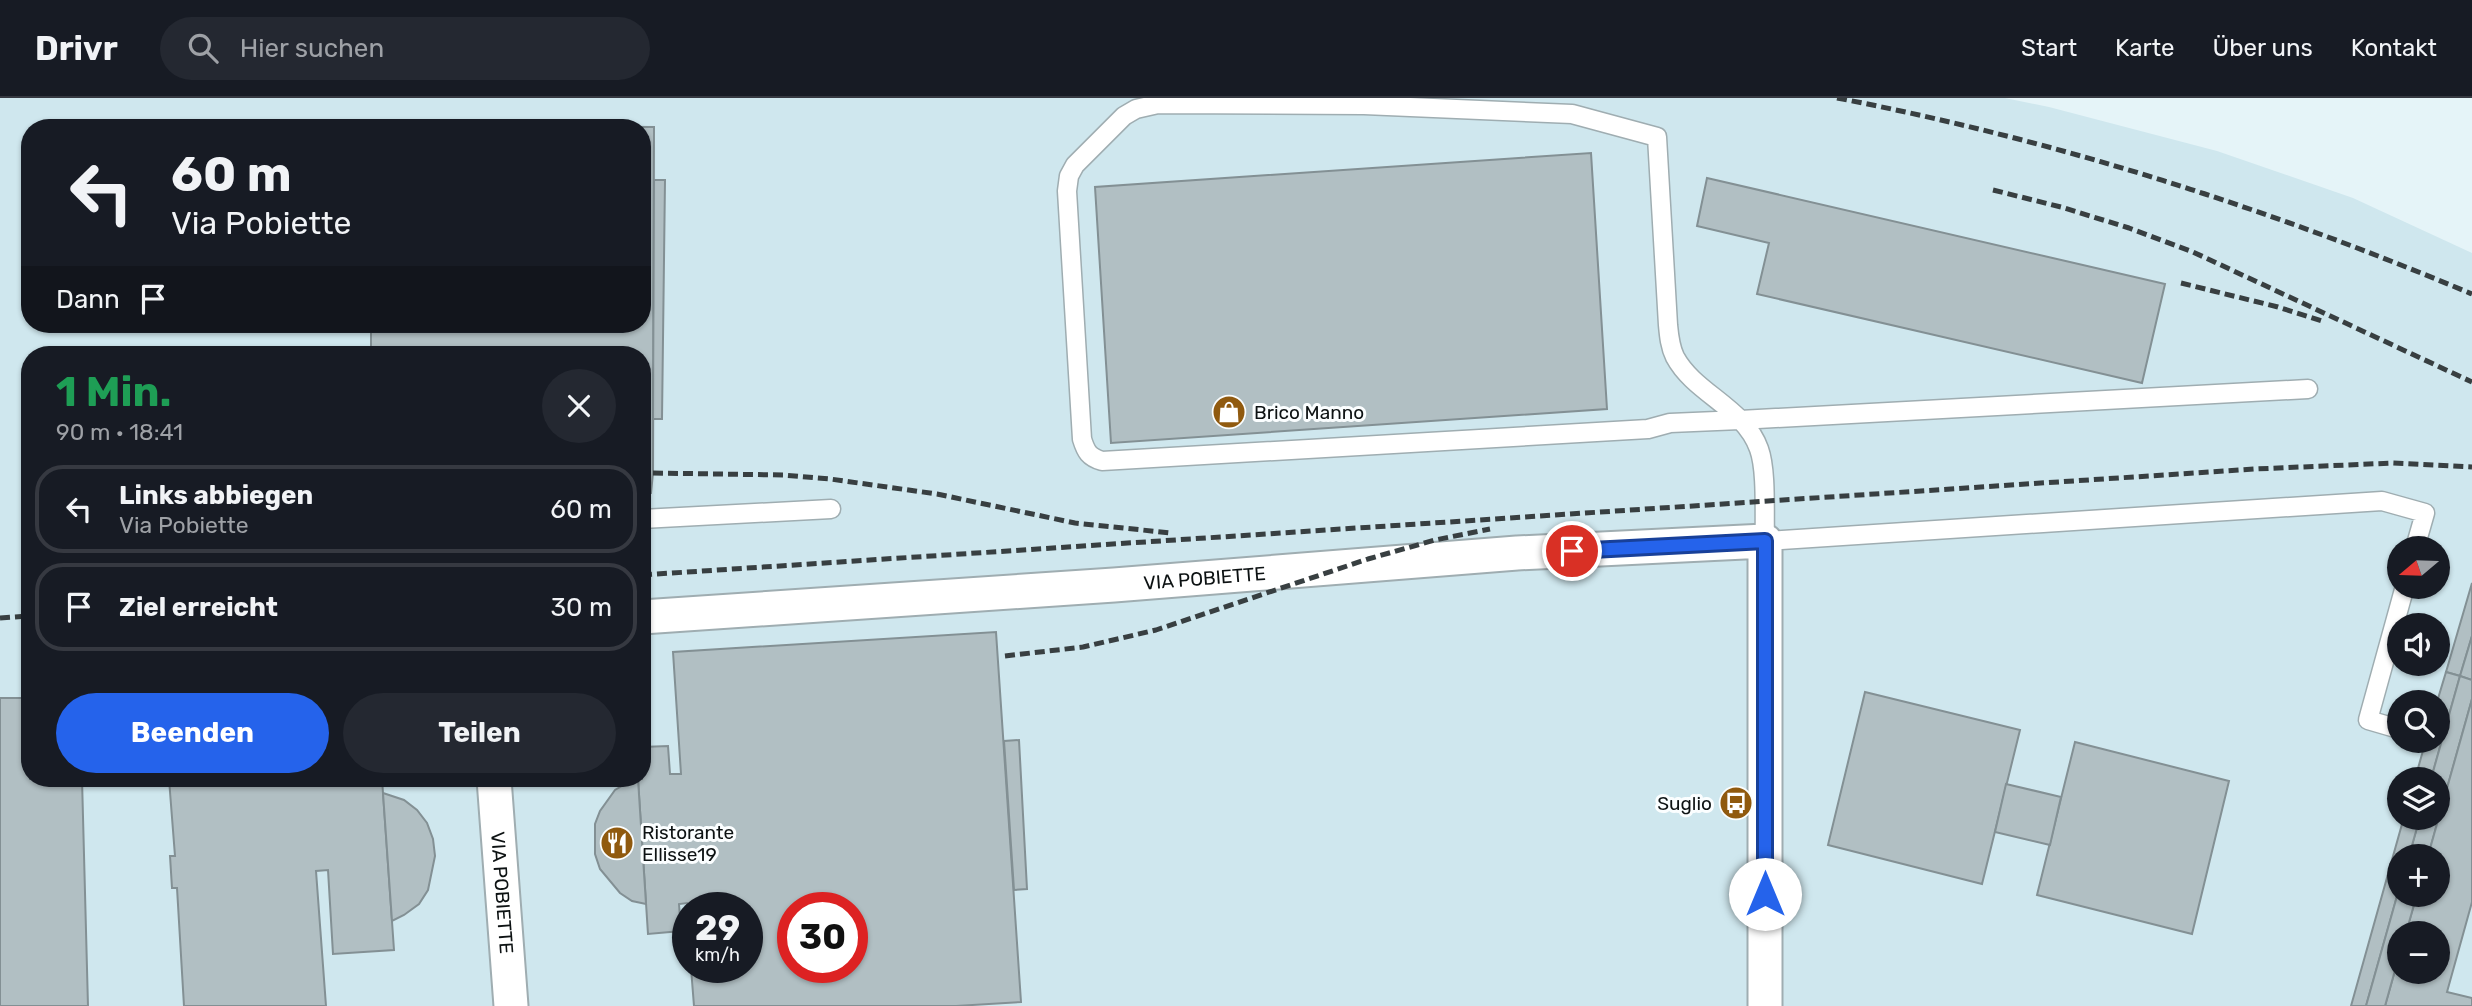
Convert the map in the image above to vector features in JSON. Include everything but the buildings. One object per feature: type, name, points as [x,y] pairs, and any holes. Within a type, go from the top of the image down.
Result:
[{"type":"street","name":"VIA POBIETTE","points":[[651,616],[1100,586],[1517,553],[1765,541]]},
{"type":"street","points":[[1765,541],[1765,1006]]},
{"type":"street","name":"VIA POBIETTE","points":[[495,787],[511,1006]]},
{"type":"lane","points":[[2308,389],[1740,420],[1670,423],[1648,429],[1102,461],[1092,458],[1085,451],[1082,439],[1067,191],[1069,176],[1075,165],[1124,116],[1136,109],[1158,104],[1364,104],[1572,114],[1657,137],[1668,325],[1673,354],[1690,375],[1740,420],[1754,440],[1761,460],[1765,541],[2382,501],[2425,513],[2419,536]]},
{"type":"lane","points":[[651,519],[831,509]]},
{"type":"lane","points":[[2387,726],[2368,720],[2401,599]]},
{"type":"shaded area","points":[[0,98],[2005,98],[2217,151],[2353,198],[2472,253],[2472,1006],[0,1006]]},
{"type":"railway","points":[[1837,98],[2000,134],[2160,180],[2317,233],[2472,294]]},
{"type":"railway","points":[[1993,190],[2129,228],[2193,252],[2472,382]]},
{"type":"railway","points":[[2181,283],[2322,321]]},
{"type":"railway","points":[[651,574],[2255,469],[2393,463],[2472,467]]},
{"type":"railway","points":[[653,473],[783,475],[830,479],[937,494],[1075,523],[1171,533]]},
{"type":"railway","points":[[1005,656],[1083,647],[1156,630],[1368,559],[1435,540],[1490,529]]},
{"type":"railway","points":[[0,618],[21,617]]},
{"type":"place","name":"Brico Manno","points":[[1229,412]]},
{"type":"place","name":"Suglio","points":[[1736,803]]},
{"type":"place","name":"Ristorante Ellisse19","points":[[617,843]]},
{"type":"route","points":[[1572,551],[1765,541],[1765,894]]}]
